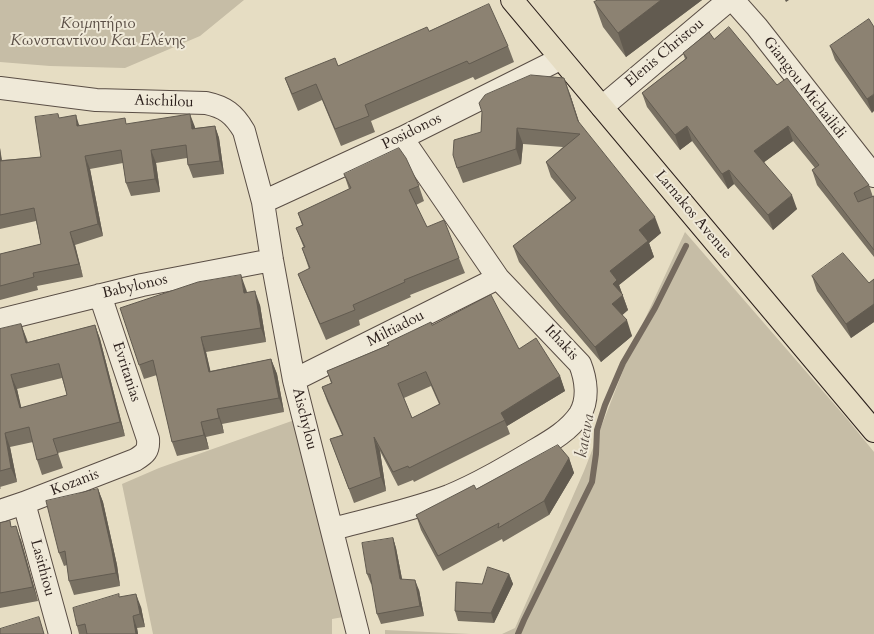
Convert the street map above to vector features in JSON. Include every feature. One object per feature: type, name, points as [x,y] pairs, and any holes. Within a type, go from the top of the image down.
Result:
[{"type":"main road","name":"Larnakos Avenue","points":[[512,0],[874,431]]},
{"type":"street","name":"Elenis Christou","points":[[602,107],[728,0]]},
{"type":"street","name":"Giangou Michailidi","points":[[733,0],[757,27],[874,176]]},
{"type":"street","name":"Posidonos","points":[[263,202],[402,138],[560,58]]},
{"type":"street","name":"Aischilou","points":[[0,88],[96,100],[206,103],[219,106],[230,112],[244,131],[263,202]]},
{"type":"street","name":"Ithakis","points":[[332,529],[433,501],[478,483],[552,440],[579,415],[584,400],[586,388],[584,375],[580,364],[498,278],[402,138]]},
{"type":"street","name":"Aischylou","points":[[263,202],[294,380],[358,634]]},
{"type":"street","name":"Babylonos","points":[[0,320],[142,285],[272,260]]},
{"type":"street","name":"Miltiadou","points":[[294,380],[498,278]]},
{"type":"street","name":"Evritanias","points":[[100,295],[148,439],[147,450]]},
{"type":"street","name":"Kozanis","points":[[0,511],[135,460],[143,455],[147,450]]},
{"type":"street","name":"Lasithiou","points":[[24,503],[60,634]]},
{"type":"green space","name":"Κοιμητήριο Κωνσταντίνου Και Ελένης","points":[[0,0],[244,0],[200,36],[125,68],[50,66],[0,62]]},
{"type":"green space","points":[[685,232],[874,452],[874,634],[502,634],[515,628],[584,471],[633,345]]},
{"type":"green space","points":[[303,417],[349,616],[332,619],[332,634],[153,634],[122,484],[159,468]]},
{"type":"green space","points":[[385,630],[471,634],[385,634]]},
{"type":"building","points":[[598,0],[661,0],[618,33],[594,2]]},
{"type":"building","points":[[489,4],[508,46],[469,64],[467,61],[365,105],[369,116],[335,129],[316,84],[292,94],[285,78],[335,58],[338,66],[427,27],[429,31]]},
{"type":"building","points":[[869,19],[874,27],[874,94],[867,99],[830,46]]},
{"type":"building","points":[[729,27],[777,85],[787,78],[869,185],[854,193],[858,202],[874,196],[874,250],[812,170],[819,165],[788,126],[754,151],[792,195],[768,215],[729,170],[722,174],[687,126],[675,135],[642,93],[687,58],[683,53],[709,32],[714,39]]},
{"type":"building","points":[[531,75],[564,78],[578,121],[655,217],[639,230],[648,241],[610,271],[617,280],[613,284],[623,295],[612,304],[627,320],[595,347],[513,246],[576,198],[546,162],[580,134],[517,128],[516,149],[457,168],[453,155],[454,140],[481,132],[482,112],[479,103],[485,95]]},
{"type":"building","points":[[58,114],[59,118],[76,115],[77,126],[125,118],[126,124],[190,114],[192,129],[215,126],[220,161],[188,165],[186,145],[151,150],[155,179],[126,183],[121,150],[85,156],[98,224],[70,232],[79,264],[33,273],[34,277],[0,286],[0,254],[41,244],[34,208],[0,215],[0,161],[41,157],[35,117]]},
{"type":"building","points":[[399,148],[406,158],[419,186],[409,190],[427,227],[444,220],[459,258],[404,280],[405,282],[353,305],[355,310],[320,324],[298,274],[310,268],[302,248],[305,247],[296,228],[303,225],[298,213],[351,188],[344,174]]},
{"type":"building","points":[[843,253],[869,283],[874,279],[874,304],[846,324],[812,276]]},
{"type":"building","points":[[241,275],[244,293],[255,291],[261,328],[201,337],[209,372],[271,359],[279,398],[217,409],[219,418],[201,422],[204,435],[172,442],[153,360],[139,365],[120,308],[198,282]]},
{"type":"building","points":[[491,295],[519,349],[536,338],[560,376],[501,413],[505,420],[409,468],[408,466],[393,472],[374,437],[381,477],[349,489],[330,439],[343,435],[322,387],[332,383],[327,371],[389,345],[387,343],[431,322],[432,325]],"holes":[[[426,372],[440,404],[412,418],[398,384]]]},
{"type":"building","points":[[21,324],[26,343],[95,325],[120,422],[53,439],[58,454],[37,460],[29,427],[5,433],[11,468],[0,471],[0,329]],"holes":[[[59,364],[67,395],[20,408],[11,375]]]},
{"type":"building","points":[[558,445],[569,458],[544,501],[498,528],[499,523],[438,556],[416,515],[474,485],[476,489]]},
{"type":"building","points":[[98,489],[116,573],[69,581],[65,551],[59,553],[46,501]]},
{"type":"building","points":[[10,521],[11,527],[16,526],[33,587],[0,593],[0,523]]},
{"type":"building","points":[[393,538],[400,579],[415,580],[420,606],[377,614],[370,574],[367,574],[362,543]]},
{"type":"building","points":[[488,567],[509,574],[491,613],[455,611],[456,582],[482,584]]},
{"type":"building","points":[[119,594],[119,597],[136,594],[140,614],[133,616],[136,634],[87,634],[85,624],[77,626],[73,608]]},
{"type":"building","points":[[39,617],[44,634],[0,634],[0,629]]},
{"type":"waterway","name":"katewa","points":[[518,634],[592,482],[596,454],[597,430],[605,405],[623,363],[655,308],[686,246]]}]
